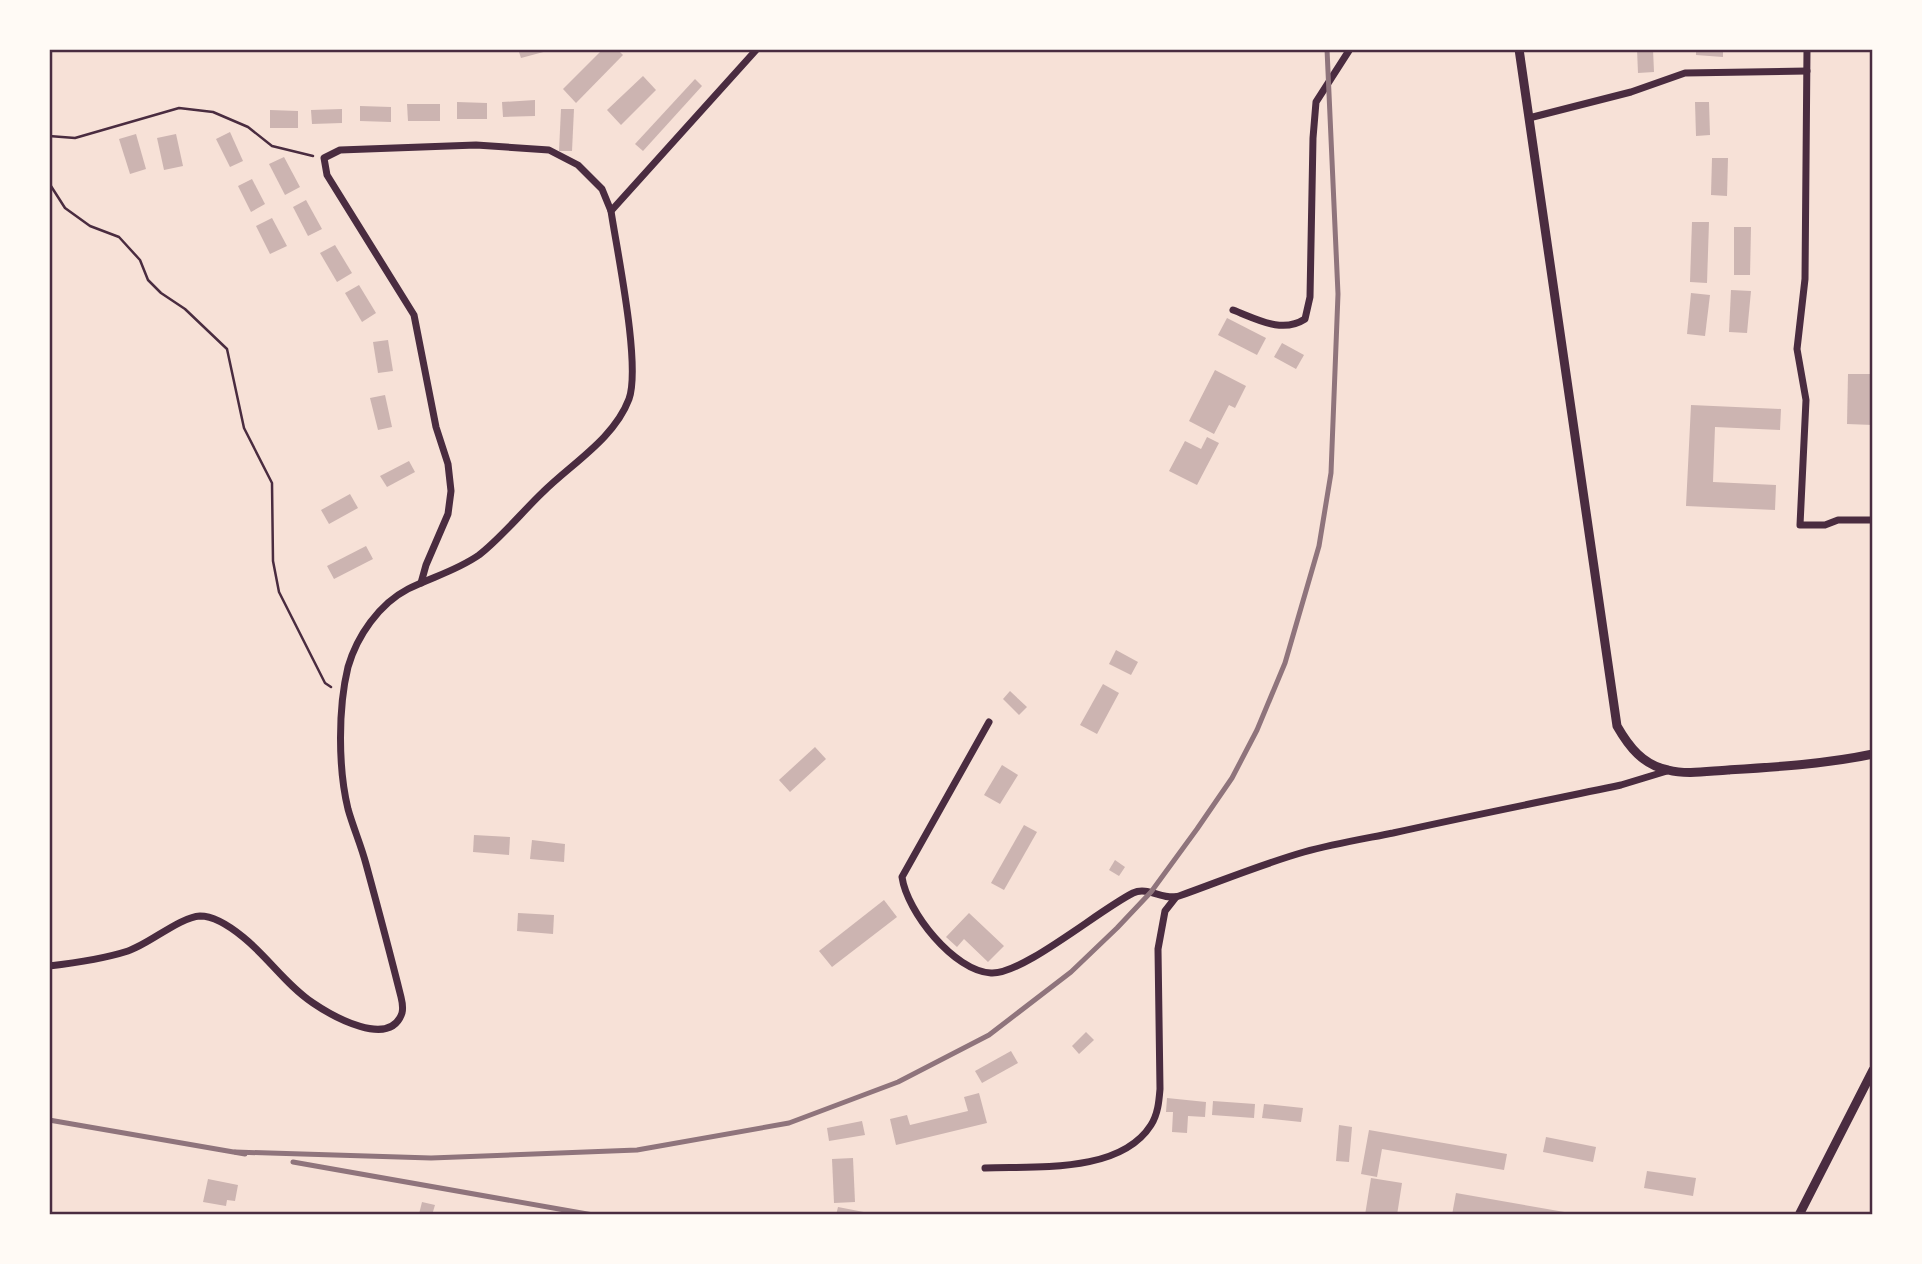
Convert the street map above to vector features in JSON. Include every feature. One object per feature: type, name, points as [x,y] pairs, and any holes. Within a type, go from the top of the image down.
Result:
[{"type":"street","points":[[611,211],[757,49]]},
{"type":"street","points":[[1234,310],[1279,326],[1294,326],[1305,319],[1310,297],[1316,102],[1350,49]]},
{"type":"street","points":[[1519,49],[1617,726],[1630,749],[1649,762],[1668,770],[1692,772],[1773,768],[1873,754]]},
{"type":"street","points":[[1807,49],[1805,279],[1797,349],[1806,400],[1800,525],[1825,525],[1838,520],[1873,520]]},
{"type":"street","points":[[1529,118],[1631,92],[1685,73],[1807,71]]},
{"type":"street","points":[[49,966],[130,950],[180,923],[200,916],[221,922],[244,937],[312,1003],[331,1013],[369,1029],[383,1030],[393,1025],[402,1013],[401,997],[365,858],[348,809],[343,776],[341,748],[344,698],[348,668],[358,638],[380,611],[405,590],[451,572],[481,553],[547,487],[601,439],[618,418],[629,398],[632,374],[630,339],[611,211],[602,190],[579,165],[549,150],[476,145],[340,150],[324,158],[327,175],[414,315],[436,427],[448,464],[451,491],[448,514],[421,583]]},
{"type":"street","points":[[989,722],[902,877],[904,892],[913,908],[948,953],[970,967],[989,973],[1005,972],[1136,891],[1176,897]]},
{"type":"street","points":[[985,1168],[1083,1163],[1117,1153],[1136,1142],[1151,1125],[1158,1107],[1160,1088],[1158,949],[1165,911],[1176,897],[1305,852],[1621,785],[1668,770]]},
{"type":"street","points":[[1799,1215],[1873,1070]]},
{"type":"path","points":[[49,136],[75,138],[179,108],[213,112],[248,127],[272,146],[324,158]]},
{"type":"path","points":[[49,183],[65,208],[90,226],[119,237],[140,260],[148,280],[161,293],[185,309],[227,349],[244,428],[272,483],[274,561],[279,592],[325,683],[344,698]]},
{"type":"building","points":[[518,49],[551,49],[551,50],[521,58]]},
{"type":"building","points":[[603,49],[617,49],[623,55],[576,103],[563,89]]},
{"type":"building","points":[[1637,49],[1653,49],[1654,72],[1638,73]]},
{"type":"building","points":[[1696,49],[1723,49],[1723,57],[1696,55]]},
{"type":"building","points":[[643,76],[656,90],[621,125],[607,110]]},
{"type":"building","points":[[695,79],[702,86],[643,151],[635,144]]},
{"type":"building","points":[[535,100],[535,116],[503,117],[502,102]]},
{"type":"building","points":[[457,102],[487,103],[487,119],[457,119]]},
{"type":"building","points":[[1695,102],[1709,102],[1710,135],[1696,136]]},
{"type":"building","points":[[407,104],[440,104],[440,121],[408,121]]},
{"type":"building","points":[[360,106],[391,107],[391,122],[360,121]]},
{"type":"building","points":[[342,109],[342,123],[312,124],[311,110]]},
{"type":"building","points":[[561,109],[574,109],[572,151],[559,151]]},
{"type":"building","points":[[270,110],[298,111],[298,128],[270,128]]},
{"type":"building","points":[[230,132],[243,161],[230,167],[216,139]]},
{"type":"building","points":[[136,134],[146,169],[130,174],[119,139]]},
{"type":"building","points":[[176,134],[183,166],[164,170],[157,138]]},
{"type":"building","points":[[284,157],[300,187],[285,195],[269,164]]},
{"type":"building","points":[[1712,158],[1728,158],[1727,196],[1711,195]]},
{"type":"building","points":[[252,179],[265,204],[251,212],[238,186]]},
{"type":"building","points":[[306,200],[322,229],[308,236],[293,207]]},
{"type":"building","points":[[272,218],[287,246],[270,254],[256,226]]},
{"type":"building","points":[[1692,222],[1709,222],[1707,283],[1690,282]]},
{"type":"building","points":[[1734,227],[1751,227],[1750,275],[1734,275]]},
{"type":"building","points":[[335,245],[352,273],[337,282],[320,253]]},
{"type":"building","points":[[359,285],[376,313],[362,322],[345,293]]},
{"type":"building","points":[[1731,290],[1751,291],[1747,333],[1729,332]]},
{"type":"building","points":[[1691,293],[1710,295],[1705,336],[1687,334]]},
{"type":"building","points":[[1227,318],[1266,338],[1257,355],[1218,335]]},
{"type":"building","points":[[388,340],[393,371],[378,373],[373,342]]},
{"type":"building","points":[[1282,343],[1304,355],[1296,369],[1274,357]]},
{"type":"building","points":[[1215,370],[1246,386],[1235,408],[1229,405],[1214,434],[1189,421]]},
{"type":"building","points":[[1848,374],[1873,374],[1873,425],[1847,424]]},
{"type":"building","points":[[385,395],[392,427],[378,430],[370,398]]},
{"type":"building","points":[[1691,405],[1781,409],[1780,430],[1715,427],[1713,482],[1776,485],[1775,510],[1686,506]]},
{"type":"building","points":[[1207,437],[1219,443],[1197,485],[1169,471],[1185,441],[1201,449]]},
{"type":"building","points":[[409,461],[415,472],[387,487],[380,476]]},
{"type":"building","points":[[350,494],[358,508],[329,524],[321,510]]},
{"type":"building","points":[[366,546],[373,559],[334,579],[327,566]]},
{"type":"building","points":[[1116,650],[1138,662],[1131,675],[1109,664]]},
{"type":"building","points":[[1103,684],[1119,693],[1097,734],[1080,725]]},
{"type":"building","points":[[1010,691],[1027,707],[1019,715],[1003,699]]},
{"type":"building","points":[[815,747],[826,759],[790,792],[779,780]]},
{"type":"building","points":[[1002,765],[1018,775],[1000,804],[984,795]]},
{"type":"building","points":[[1024,825],[1037,832],[1004,890],[991,883]]},
{"type":"building","points":[[474,835],[510,837],[509,855],[473,852]]},
{"type":"building","points":[[532,840],[565,844],[564,862],[530,859]]},
{"type":"building","points":[[1115,860],[1125,867],[1119,876],[1109,870]]},
{"type":"building","points":[[884,900],[897,917],[832,967],[819,951]]},
{"type":"building","points":[[518,913],[554,915],[553,934],[517,931]]},
{"type":"building","points":[[969,913],[1004,946],[988,962],[964,939],[957,947],[946,937]]},
{"type":"building","points":[[1086,1032],[1094,1040],[1079,1054],[1072,1046]]},
{"type":"building","points":[[1011,1051],[1018,1063],[982,1083],[975,1071]]},
{"type":"building","points":[[979,1093],[987,1123],[896,1145],[890,1119],[907,1115],[910,1125],[968,1111],[964,1097]]},
{"type":"building","points":[[1167,1098],[1206,1102],[1205,1117],[1188,1116],[1187,1133],[1172,1132],[1173,1112],[1166,1112]]},
{"type":"building","points":[[1213,1101],[1255,1104],[1254,1118],[1212,1115]]},
{"type":"building","points":[[1264,1104],[1303,1108],[1301,1122],[1262,1118]]},
{"type":"building","points":[[862,1121],[865,1135],[829,1141],[827,1128]]},
{"type":"building","points":[[1339,1125],[1352,1127],[1349,1162],[1336,1161]]},
{"type":"building","points":[[1369,1130],[1507,1154],[1504,1170],[1382,1149],[1377,1177],[1361,1174]]},
{"type":"building","points":[[1546,1137],[1596,1147],[1593,1162],[1543,1152]]},
{"type":"building","points":[[853,1158],[855,1202],[834,1203],[832,1159]]},
{"type":"building","points":[[1647,1171],[1696,1178],[1693,1196],[1644,1188]]},
{"type":"building","points":[[1371,1178],[1402,1183],[1397,1215],[1365,1215]]},
{"type":"building","points":[[208,1179],[238,1185],[235,1201],[227,1200],[226,1206],[203,1202]]},
{"type":"building","points":[[1456,1193],[1576,1214],[1576,1215],[1452,1215]]},
{"type":"building","points":[[422,1202],[435,1205],[432,1215],[419,1214]]},
{"type":"building","points":[[838,1207],[874,1214],[874,1215],[836,1215]]},
{"type":"railway","points":[[235,1152],[431,1158],[637,1150],[789,1123],[898,1082],[989,1035],[1071,972],[1117,928],[1151,892],[1232,778],[1257,730],[1285,663],[1319,546],[1331,473],[1338,294],[1327,49]]},
{"type":"railway","points":[[49,1120],[245,1154]]},
{"type":"railway","points":[[293,1162],[593,1215]]}]
